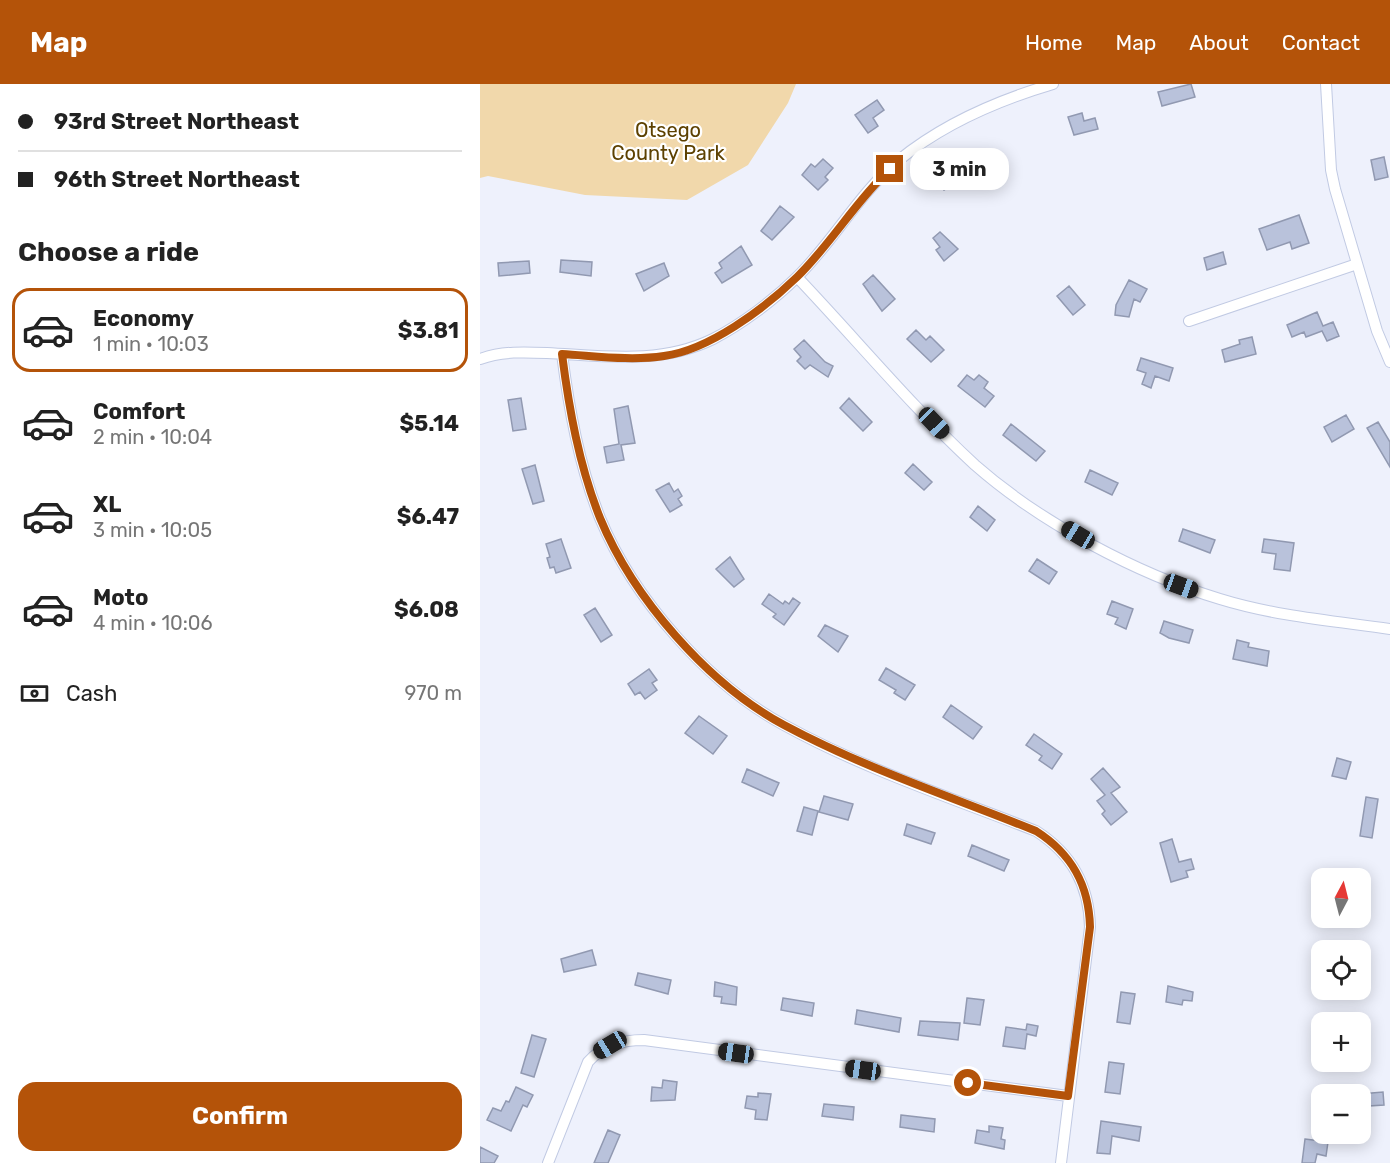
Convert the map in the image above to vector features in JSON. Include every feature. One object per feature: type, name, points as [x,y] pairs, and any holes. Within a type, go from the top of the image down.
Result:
[{"type":"street","points":[[480,359],[506,353],[665,356],[687,349],[732,328],[797,277],[856,205],[898,161],[940,131],[978,112],[1053,84]]},
{"type":"street","points":[[1326,84],[1331,170],[1377,331],[1390,362]]},
{"type":"street","points":[[1190,321],[1357,264]]},
{"type":"street","points":[[797,277],[976,465],[1032,506],[1095,546],[1133,567],[1223,600],[1390,629]]},
{"type":"street","points":[[562,354],[579,451],[600,519],[634,579],[694,655],[742,698],[783,724],[849,757],[1036,831],[1067,855],[1084,888],[1089,907],[1090,927],[1061,1163]]},
{"type":"street","points":[[548,1163],[588,1062],[610,1045],[621,1041],[644,1040],[1068,1096]]},
{"type":"green space","name":"Otsego County Park","points":[[480,84],[796,84],[788,103],[748,165],[687,200],[585,195],[488,176],[480,178]]},
{"type":"building","points":[[1191,84],[1195,97],[1162,106],[1158,92]]},
{"type":"building","points":[[877,100],[884,110],[873,118],[878,126],[868,133],[855,115]]},
{"type":"building","points":[[1082,113],[1084,121],[1095,118],[1098,129],[1074,135],[1068,117]]},
{"type":"building","points":[[1384,157],[1388,177],[1375,180],[1371,160]]},
{"type":"building","points":[[823,159],[833,168],[825,177],[828,180],[818,190],[802,175],[811,164],[815,167]]},
{"type":"building","points":[[962,163],[969,175],[944,190],[937,180]]},
{"type":"building","points":[[780,206],[794,217],[772,240],[761,231]]},
{"type":"building","points":[[1299,215],[1309,243],[1292,249],[1290,242],[1267,250],[1259,229]]},
{"type":"building","points":[[940,232],[958,249],[944,261],[936,250],[940,247],[933,238]]},
{"type":"building","points":[[741,246],[752,265],[722,283],[715,273],[722,268],[719,263]]},
{"type":"building","points":[[1223,252],[1226,264],[1207,270],[1204,258]]},
{"type":"building","points":[[561,260],[592,262],[591,276],[560,272]]},
{"type":"building","points":[[529,261],[530,273],[499,276],[498,263]]},
{"type":"building","points":[[664,263],[669,276],[644,291],[636,274]]},
{"type":"building","points":[[873,275],[895,299],[882,311],[863,284]]},
{"type":"building","points":[[1129,280],[1147,289],[1140,302],[1134,299],[1129,317],[1115,315],[1116,305]]},
{"type":"building","points":[[1069,286],[1085,305],[1073,315],[1057,296]]},
{"type":"building","points":[[1317,312],[1323,326],[1333,322],[1339,336],[1327,341],[1322,331],[1306,337],[1304,332],[1292,337],[1287,325]]},
{"type":"building","points":[[916,330],[926,340],[930,336],[944,350],[931,362],[907,339]]},
{"type":"building","points":[[1252,337],[1256,354],[1225,362],[1222,350],[1240,344],[1239,340]]},
{"type":"building","points":[[804,340],[825,362],[833,366],[828,377],[810,365],[805,369],[797,361],[801,357],[794,349]]},
{"type":"building","points":[[1141,358],[1173,368],[1169,381],[1155,376],[1151,388],[1142,384],[1146,373],[1137,370]]},
{"type":"building","points":[[967,375],[974,380],[979,375],[988,382],[984,388],[994,396],[985,407],[958,386]]},
{"type":"building","points":[[521,398],[526,429],[513,431],[508,400]]},
{"type":"building","points":[[849,398],[872,422],[863,431],[840,408]]},
{"type":"building","points":[[628,406],[635,443],[621,445],[624,460],[607,463],[604,447],[619,444],[614,409]]},
{"type":"building","points":[[1346,415],[1354,429],[1332,442],[1324,427]]},
{"type":"building","points":[[1378,422],[1390,442],[1390,467],[1367,428]]},
{"type":"building","points":[[1011,424],[1045,451],[1036,461],[1003,435]]},
{"type":"building","points":[[913,464],[932,482],[924,490],[905,473]]},
{"type":"building","points":[[535,465],[544,501],[533,504],[522,469]]},
{"type":"building","points":[[1090,470],[1118,483],[1112,495],[1085,482]]},
{"type":"building","points":[[669,483],[674,492],[678,489],[682,496],[678,499],[682,505],[670,512],[656,490]]},
{"type":"building","points":[[978,506],[995,520],[987,531],[970,517]]},
{"type":"building","points":[[1183,529],[1215,540],[1210,553],[1179,541]]},
{"type":"building","points":[[561,539],[571,568],[556,573],[554,567],[550,568],[547,558],[550,557],[546,544]]},
{"type":"building","points":[[1264,539],[1294,543],[1290,571],[1274,569],[1276,554],[1262,552]]},
{"type":"building","points":[[730,557],[744,579],[734,587],[716,569]]},
{"type":"building","points":[[1037,559],[1057,572],[1049,584],[1029,571]]},
{"type":"building","points":[[769,594],[783,604],[785,601],[789,604],[793,598],[800,603],[784,625],[773,617],[776,614],[762,604]]},
{"type":"building","points":[[1112,601],[1133,609],[1126,629],[1115,624],[1118,618],[1107,614]]},
{"type":"building","points":[[595,608],[612,635],[601,642],[584,615]]},
{"type":"building","points":[[1164,621],[1193,630],[1189,643],[1160,633]]},
{"type":"building","points":[[825,625],[848,636],[838,652],[818,636]]},
{"type":"building","points":[[1237,640],[1249,643],[1248,647],[1269,651],[1267,666],[1233,659]]},
{"type":"building","points":[[886,668],[915,685],[905,700],[894,693],[896,690],[879,680]]},
{"type":"building","points":[[649,669],[657,680],[652,683],[657,690],[645,699],[640,692],[635,695],[628,684]]},
{"type":"building","points":[[951,705],[982,727],[973,739],[943,717]]},
{"type":"building","points":[[699,716],[727,736],[713,754],[685,733]]},
{"type":"building","points":[[1034,734],[1062,754],[1052,769],[1039,760],[1042,756],[1026,745]]},
{"type":"building","points":[[1337,758],[1351,762],[1346,779],[1332,776]]},
{"type":"building","points":[[1103,768],[1120,787],[1111,793],[1127,812],[1111,825],[1102,814],[1105,811],[1097,801],[1105,795],[1091,779]]},
{"type":"building","points":[[747,769],[779,783],[773,796],[742,782]]},
{"type":"building","points":[[824,796],[853,804],[848,820],[819,812]]},
{"type":"building","points":[[1366,797],[1378,799],[1372,838],[1360,836]]},
{"type":"building","points":[[804,807],[818,811],[812,835],[797,831]]},
{"type":"building","points":[[907,824],[935,833],[931,844],[904,835]]},
{"type":"building","points":[[1172,839],[1179,862],[1191,859],[1194,869],[1186,871],[1188,877],[1171,882],[1160,843]]},
{"type":"building","points":[[972,845],[1009,860],[1004,871],[968,856]]},
{"type":"building","points":[[592,950],[596,965],[564,972],[561,959]]},
{"type":"building","points":[[638,973],[671,980],[668,994],[635,985]]},
{"type":"building","points":[[715,982],[737,987],[736,1005],[721,1003],[722,997],[714,996]]},
{"type":"building","points":[[1168,986],[1193,992],[1192,1001],[1183,1000],[1182,1005],[1166,1002]]},
{"type":"building","points":[[1121,992],[1135,994],[1130,1024],[1117,1022]]},
{"type":"building","points":[[783,998],[814,1003],[812,1016],[781,1010]]},
{"type":"building","points":[[967,998],[984,1000],[980,1025],[964,1023]]},
{"type":"building","points":[[857,1010],[901,1018],[899,1032],[855,1024]]},
{"type":"building","points":[[920,1021],[960,1023],[958,1040],[918,1035]]},
{"type":"building","points":[[1027,1024],[1038,1026],[1036,1036],[1027,1034],[1025,1049],[1003,1046],[1006,1027],[1026,1030]]},
{"type":"building","points":[[532,1035],[546,1039],[534,1077],[521,1073]]},
{"type":"building","points":[[1109,1062],[1124,1064],[1120,1094],[1105,1092]]},
{"type":"building","points":[[663,1080],[677,1082],[675,1100],[651,1101],[652,1087],[662,1088]]},
{"type":"building","points":[[516,1087],[533,1095],[527,1107],[523,1105],[511,1131],[487,1120],[493,1108],[501,1111],[506,1101],[509,1102]]},
{"type":"building","points":[[1383,1092],[1384,1105],[1371,1106],[1371,1093]]},
{"type":"building","points":[[758,1093],[771,1094],[767,1120],[755,1119],[756,1110],[745,1108],[747,1096],[758,1097]]},
{"type":"building","points":[[824,1104],[854,1107],[853,1120],[822,1116]]},
{"type":"building","points":[[901,1115],[935,1119],[934,1132],[900,1127]]},
{"type":"building","points":[[1101,1121],[1141,1127],[1139,1141],[1112,1136],[1110,1154],[1097,1153]]},
{"type":"building","points":[[989,1126],[1003,1128],[1001,1139],[1005,1140],[1004,1149],[975,1143],[977,1130],[989,1132]]},
{"type":"building","points":[[608,1130],[620,1135],[608,1163],[594,1163]]},
{"type":"building","points":[[1305,1139],[1311,1140],[1311,1144],[1328,1144],[1326,1156],[1317,1154],[1315,1163],[1302,1163]]},
{"type":"building","points":[[480,1147],[498,1156],[494,1163],[480,1163]]},
{"type":"route","points":[[890,169],[856,205],[797,277],[732,328],[697,346],[665,356],[615,357],[562,354],[579,451],[600,519],[634,579],[694,655],[742,698],[783,724],[849,757],[1036,831],[1063,851],[1077,870],[1089,907],[1090,927],[1068,1096],[968,1083]]}]
